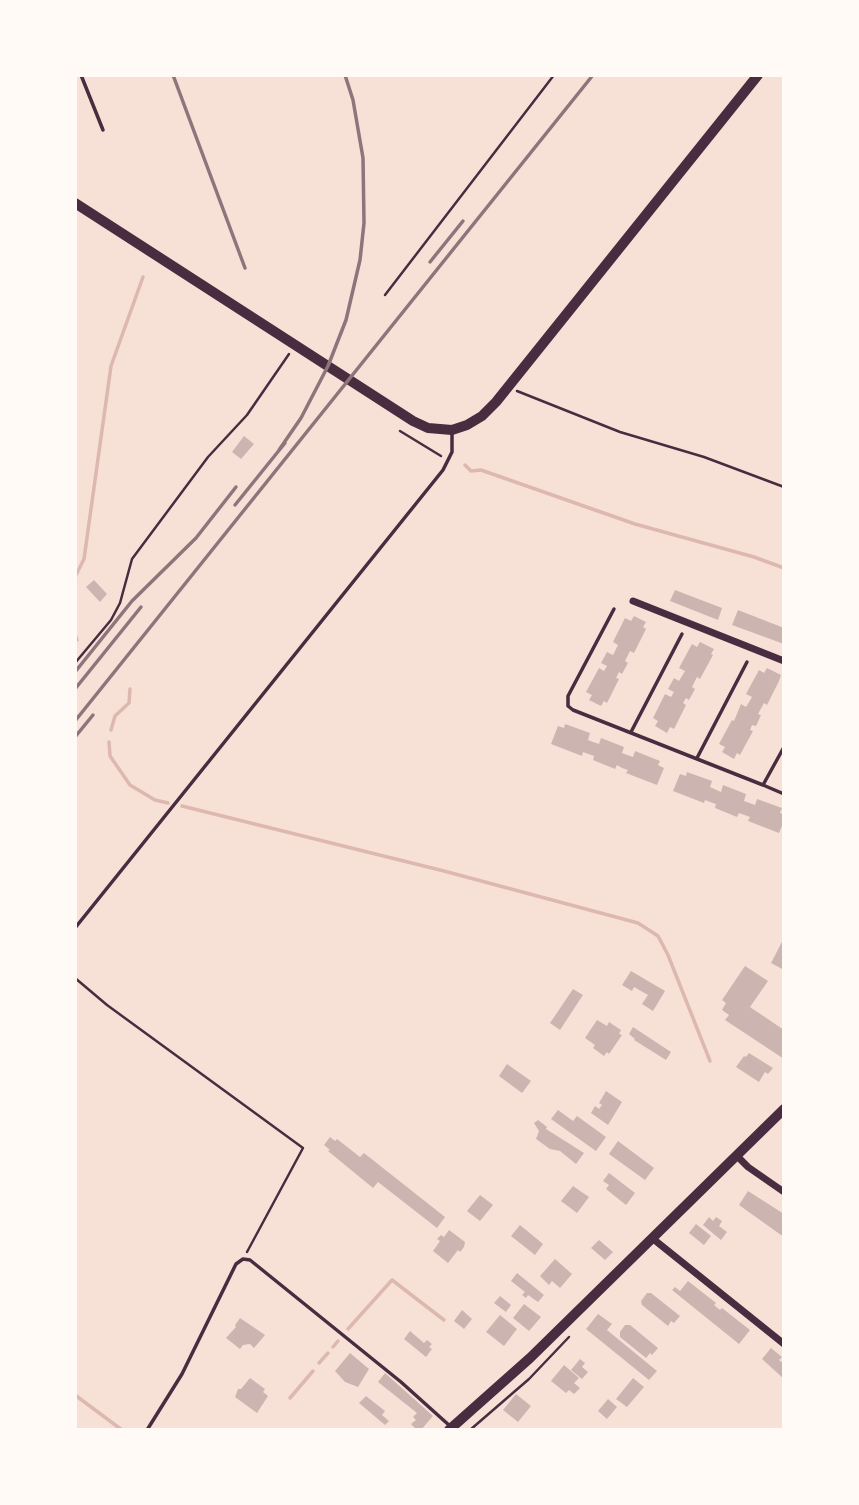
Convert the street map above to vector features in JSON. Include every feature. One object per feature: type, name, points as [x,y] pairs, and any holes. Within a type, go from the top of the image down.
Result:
[{"type":"main road","points":[[450,1429],[530,1358],[784,1109]]},
{"type":"street","points":[[75,203],[413,421],[428,428],[452,430],[482,416],[506,390],[758,75]]},
{"type":"street","points":[[633,601],[784,661]]},
{"type":"street","points":[[736,1155],[748,1167],[784,1192]]},
{"type":"street","points":[[652,1238],[784,1344]]},
{"type":"lane","points":[[81,75],[103,130]]},
{"type":"lane","points":[[75,928],[448,462],[452,452],[452,430]]},
{"type":"lane","points":[[614,609],[567,701],[568,706],[784,794]]},
{"type":"lane","points":[[631,732],[682,634]]},
{"type":"lane","points":[[697,758],[747,662]]},
{"type":"lane","points":[[763,785],[784,747]]},
{"type":"lane","points":[[147,1430],[182,1374],[236,1264],[243,1259],[250,1260],[391,1373],[440,1415],[450,1429]]},
{"type":"path","points":[[385,295],[554,75]]},
{"type":"path","points":[[75,663],[111,620],[120,603],[132,559],[208,457],[247,415],[295,346]]},
{"type":"path","points":[[506,390],[516,391],[620,432],[704,457],[784,487]]},
{"type":"path","points":[[400,431],[448,462]]},
{"type":"path","points":[[75,978],[107,1005],[303,1148],[243,1259]]},
{"type":"building","points":[[244,436],[254,444],[241,459],[232,452]]},
{"type":"building","points":[[94,580],[107,594],[100,602],[86,587]]},
{"type":"building","points":[[675,590],[722,608],[718,620],[670,601]]},
{"type":"building","points":[[738,610],[784,628],[784,644],[732,625]]},
{"type":"building","points":[[634,616],[646,622],[643,627],[646,629],[634,653],[630,651],[625,661],[628,663],[622,674],[619,672],[616,678],[619,679],[607,703],[604,701],[601,706],[589,700],[592,695],[586,692],[599,668],[604,671],[607,666],[601,663],[607,652],[613,655],[618,645],[613,642],[625,618],[631,621]]},
{"type":"building","points":[[700,642],[714,649],[711,654],[713,655],[700,679],[697,677],[689,700],[686,698],[683,703],[686,705],[674,729],[670,727],[667,733],[655,726],[658,721],[653,718],[665,694],[671,697],[674,692],[668,689],[674,678],[679,681],[685,671],[679,668],[692,644],[697,647]]},
{"type":"building","points":[[767,668],[781,675],[779,681],[767,705],[764,703],[758,714],[761,715],[756,726],[752,725],[750,730],[753,731],[740,755],[737,753],[734,759],[722,752],[725,747],[719,744],[741,704],[746,707],[752,697],[746,694],[759,670],[764,673]]},
{"type":"building","points":[[565,724],[590,733],[588,740],[593,742],[599,744],[601,738],[624,747],[622,753],[633,757],[635,751],[660,761],[658,765],[664,768],[657,785],[626,773],[628,770],[617,765],[615,769],[593,760],[594,756],[583,752],[582,756],[551,744],[558,726],[564,728]]},
{"type":"building","points":[[687,772],[712,781],[710,787],[721,792],[723,785],[746,794],[744,801],[755,805],[757,799],[782,808],[780,813],[784,814],[784,821],[779,833],[748,821],[750,817],[739,813],[737,817],[715,808],[716,804],[705,800],[704,803],[673,791],[680,774],[686,776]]},
{"type":"building","points":[[784,938],[784,970],[771,963]]},
{"type":"building","points":[[745,966],[768,981],[750,1007],[784,1030],[784,1059],[725,1020],[729,1015],[722,1010],[726,1003],[722,1000]]},
{"type":"building","points":[[631,971],[665,991],[653,1011],[642,1004],[648,995],[634,987],[632,991],[622,985]]},
{"type":"building","points":[[573,989],[583,995],[560,1030],[550,1023]]},
{"type":"building","points":[[597,1020],[607,1026],[609,1022],[621,1030],[619,1034],[622,1035],[609,1054],[607,1052],[604,1056],[585,1038]]},
{"type":"building","points":[[633,1027],[671,1052],[666,1060],[634,1040],[629,1034]]},
{"type":"building","points":[[749,1053],[773,1068],[768,1074],[765,1072],[759,1082],[736,1067]]},
{"type":"building","points":[[507,1064],[531,1081],[522,1093],[499,1076]]},
{"type":"building","points":[[606,1091],[622,1102],[608,1125],[591,1113],[595,1106],[599,1109],[602,1105],[599,1103]]},
{"type":"building","points":[[558,1110],[573,1121],[577,1116],[606,1137],[596,1151],[551,1119]]},
{"type":"building","points":[[538,1120],[546,1129],[584,1153],[576,1164],[560,1151],[550,1149],[536,1139],[539,1131],[534,1123]]},
{"type":"building","points":[[330,1137],[335,1141],[337,1139],[360,1157],[364,1153],[445,1217],[437,1228],[378,1182],[373,1188],[328,1151],[330,1150],[324,1145]]},
{"type":"building","points":[[618,1141],[654,1168],[645,1180],[609,1154]]},
{"type":"building","points":[[609,1173],[635,1193],[626,1205],[606,1189],[609,1185],[603,1181]]},
{"type":"building","points":[[573,1186],[589,1197],[577,1213],[561,1201]]},
{"type":"building","points":[[748,1191],[784,1214],[784,1235],[739,1205]]},
{"type":"building","points":[[480,1195],[493,1205],[480,1221],[467,1211]]},
{"type":"building","points":[[709,1217],[713,1221],[716,1217],[722,1221],[719,1226],[727,1232],[721,1240],[703,1225]]},
{"type":"building","points":[[696,1224],[711,1236],[704,1245],[689,1233]]},
{"type":"building","points":[[520,1225],[543,1244],[535,1255],[511,1236]]},
{"type":"building","points":[[449,1230],[465,1242],[460,1252],[458,1250],[448,1263],[433,1251],[440,1241],[437,1239],[441,1235],[444,1237]]},
{"type":"building","points":[[599,1240],[613,1252],[605,1260],[591,1248]]},
{"type":"building","points":[[555,1259],[572,1274],[560,1288],[552,1281],[549,1285],[540,1276]]},
{"type":"building","points":[[517,1273],[544,1295],[538,1302],[528,1295],[526,1298],[522,1295],[525,1292],[511,1281]]},
{"type":"building","points":[[688,1281],[716,1303],[714,1305],[720,1310],[722,1308],[750,1330],[739,1344],[672,1290],[675,1287],[680,1291]]},
{"type":"building","points":[[647,1293],[651,1293],[680,1316],[674,1323],[671,1321],[668,1326],[642,1305],[641,1301]]},
{"type":"building","points":[[500,1296],[511,1305],[506,1312],[494,1303]]},
{"type":"building","points":[[524,1304],[541,1317],[529,1331],[513,1318]]},
{"type":"building","points":[[462,1310],[472,1319],[464,1329],[454,1321]]},
{"type":"building","points":[[598,1314],[612,1324],[607,1330],[657,1371],[649,1380],[586,1329]]},
{"type":"building","points":[[500,1315],[517,1329],[504,1346],[486,1332]]},
{"type":"building","points":[[240,1318],[265,1335],[254,1348],[250,1344],[243,1345],[240,1349],[226,1338]]},
{"type":"building","points":[[625,1325],[630,1325],[658,1348],[652,1355],[650,1353],[646,1358],[620,1337]]},
{"type":"building","points":[[410,1331],[424,1343],[427,1340],[432,1344],[426,1357],[404,1339]]},
{"type":"building","points":[[771,1348],[782,1357],[779,1360],[784,1364],[784,1379],[762,1359]]},
{"type":"building","points":[[350,1353],[369,1369],[358,1387],[345,1382],[335,1371]]},
{"type":"building","points":[[580,1359],[585,1363],[582,1367],[588,1372],[582,1379],[571,1370]]},
{"type":"building","points":[[564,1365],[579,1378],[574,1383],[580,1388],[574,1394],[569,1390],[566,1393],[551,1381]]},
{"type":"building","points":[[385,1373],[433,1416],[421,1430],[411,1424],[416,1420],[413,1417],[417,1413],[378,1382]]},
{"type":"building","points":[[250,1378],[265,1389],[263,1392],[268,1396],[257,1413],[235,1397],[238,1389]]},
{"type":"building","points":[[633,1378],[644,1387],[627,1407],[616,1399]]},
{"type":"building","points":[[516,1394],[531,1406],[518,1422],[503,1410]]},
{"type":"building","points":[[366,1396],[385,1411],[382,1415],[389,1421],[385,1425],[359,1403]]},
{"type":"building","points":[[608,1399],[617,1407],[607,1419],[598,1411]]},
{"type":"waterway","points":[[75,577],[84,559],[111,366],[143,277]]},
{"type":"waterway","points":[[465,465],[471,471],[481,470],[635,524],[784,568]]},
{"type":"waterway","points":[[75,635],[77,640]]},
{"type":"waterway","points":[[111,730],[115,716],[129,703],[130,689]]},
{"type":"waterway","points":[[109,742],[110,756],[130,785],[155,800],[168,803]]},
{"type":"waterway","points":[[182,806],[444,871],[638,923],[658,936],[668,955],[710,1061]]},
{"type":"waterway","points":[[348,1329],[392,1280],[444,1320]]},
{"type":"waterway","points":[[333,1347],[338,1341]]},
{"type":"waterway","points":[[319,1363],[328,1353]]},
{"type":"waterway","points":[[290,1398],[313,1371]]},
{"type":"waterway","points":[[75,1395],[122,1430]]},
{"type":"railway","points":[[173,75],[245,268]]},
{"type":"railway","points":[[279,450],[301,418],[328,366],[346,320],[360,260],[364,223],[363,158],[353,100],[345,75]]},
{"type":"railway","points":[[75,721],[593,75]]},
{"type":"railway","points":[[430,262],[463,221]]},
{"type":"railway","points":[[235,505],[285,443]]},
{"type":"railway","points":[[75,672],[132,601],[196,538],[236,487]]},
{"type":"railway","points":[[75,689],[141,607]]},
{"type":"railway","points":[[75,737],[93,715]]}]
